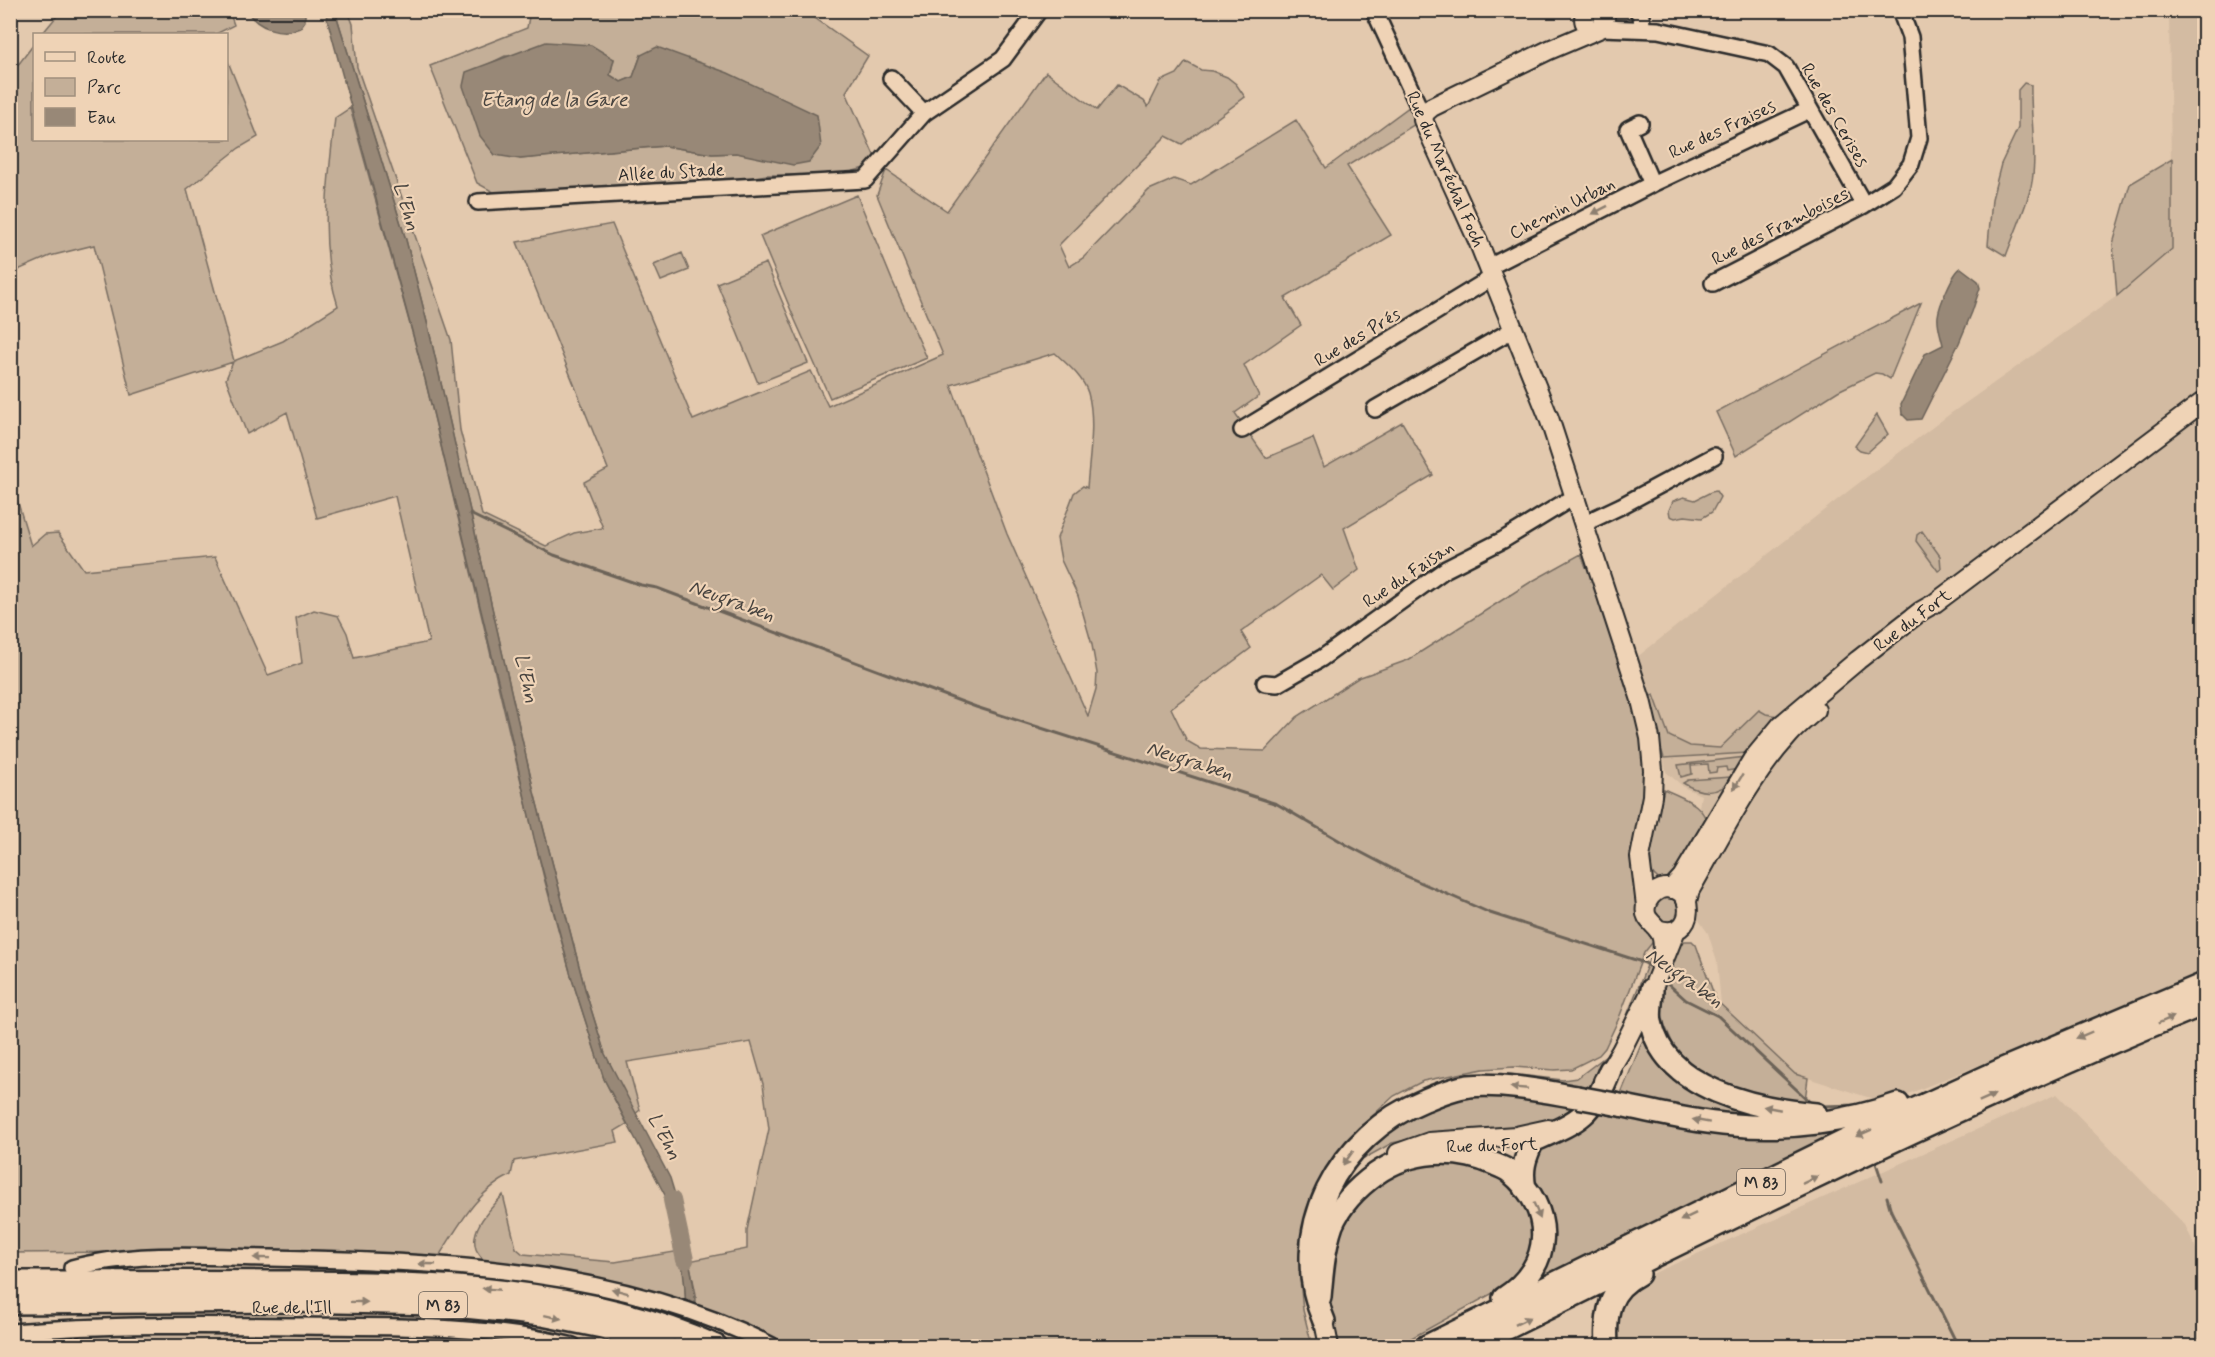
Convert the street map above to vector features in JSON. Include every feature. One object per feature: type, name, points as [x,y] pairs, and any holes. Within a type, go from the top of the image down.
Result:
[{"type":"highway","points":[[1655,979],[1651,1022],[1663,1051],[1677,1066],[1702,1085],[1730,1097],[1775,1109],[1815,1114],[1851,1112],[1864,1115]]},
{"type":"highway","name":"M 83","points":[[1427,1347],[1847,1140],[2032,1057],[2205,984]]},
{"type":"highway","name":"M 83","points":[[1471,1347],[1663,1251],[1928,1124],[2205,1004]]},
{"type":"highway","points":[[1324,1321],[1316,1303],[1312,1285],[1313,1233],[1330,1184],[1367,1135],[1407,1107],[1445,1092],[1468,1086],[1519,1088],[1707,1122],[1735,1125],[1792,1125],[1864,1115],[1915,1098],[2008,1058],[2032,1057]]},
{"type":"highway","points":[[1493,1313],[1500,1300],[1522,1285],[1539,1261],[1542,1244],[1541,1217],[1522,1175],[1524,1160],[1530,1145],[1533,1141],[1557,1131],[1581,1116],[1602,1093],[1610,1070]]},
{"type":"highway","points":[[1320,1297],[1325,1254],[1333,1225],[1346,1201],[1362,1185],[1384,1169],[1401,1161],[1431,1153],[1460,1153],[1482,1159],[1509,1171],[1526,1188]]},
{"type":"highway","points":[[1607,1347],[1611,1300],[1620,1286],[1650,1268],[1663,1251]]},
{"type":"highway","points":[[10,1268],[236,1269],[312,1274],[324,1282]]},
{"type":"highway","name":"M 83","points":[[10,1282],[324,1282],[465,1287],[530,1294],[603,1308],[667,1338]]},
{"type":"highway","points":[[10,1316],[195,1310],[217,1302]]},
{"type":"highway","name":"M 83","points":[[10,1303],[388,1302],[497,1309],[710,1344]]},
{"type":"main road","points":[[1423,116],[1432,107],[1566,44],[1597,17]]},
{"type":"main road","name":"Rue du Maréchal Foch","points":[[1423,116],[1491,272],[1549,418],[1641,700],[1659,748],[1662,774],[1659,802],[1645,863],[1650,876],[1667,889]]},
{"type":"main road","name":"Rue du Fort","points":[[1329,1347],[1320,1297],[1318,1257],[1330,1210],[1342,1193],[1360,1175],[1387,1157],[1429,1142],[1492,1139],[1546,1130],[1566,1121],[1587,1103],[1610,1070],[1655,979],[1662,941],[1657,929],[1648,919],[1646,906],[1652,894],[1667,889],[1682,877],[1752,760],[1781,725],[1921,611],[1935,603],[2205,401]]},
{"type":"main road","name":"Rue du Fort","points":[[1387,1157],[1430,1148],[1511,1148],[1540,1144],[1566,1134],[1589,1117],[1606,1099],[1618,1080],[1655,979],[1676,930],[1686,921],[1690,890],[1762,769],[1790,735],[1831,696],[1968,589],[2205,412]]},
{"type":"main road","name":"Rue du Maréchal Foch","points":[[1641,700],[1650,738],[1653,770],[1652,796],[1640,857],[1646,906]]},
{"type":"main road","points":[[1667,889],[1677,891],[1687,901]]},
{"type":"main road","points":[[1657,929],[1663,932],[1676,930]]},
{"type":"street","points":[[891,78],[924,113],[1003,59],[1039,10]]},
{"type":"street","name":"Rue du Maréchal Foch","points":[[1374,10],[1423,116]]},
{"type":"street","name":"Rue des Framboises","points":[[1713,283],[1864,205],[1894,186],[1911,164],[1919,138],[1911,37],[1900,10]]},
{"type":"street","name":"Rue des Cerises","points":[[1597,17],[1769,54],[1786,67],[1864,205]]},
{"type":"street","name":"Rue des Cerises","points":[[1597,17],[1640,17],[1658,30]]},
{"type":"street","name":"Rue des Fraises","points":[[1652,183],[1809,110]]},
{"type":"street","name":"Allée du Stade","points":[[478,202],[865,180],[924,113]]},
{"type":"street","points":[[1640,123],[1628,129],[1652,183]]},
{"type":"street","name":"Chemin Urban","points":[[1491,272],[1652,183]]},
{"type":"street","name":"Rue des Prés","points":[[1242,430],[1491,272]]},
{"type":"street","points":[[1375,409],[1514,329]]},
{"type":"street","points":[[1583,524],[1630,502],[1714,456]]},
{"type":"street","name":"Rue du Faisan","points":[[1265,683],[1277,684],[1322,658],[1446,569],[1503,540],[1575,496]]},
{"type":"street","points":[[72,1268],[96,1262],[178,1257],[443,1264],[548,1276],[615,1290],[710,1320],[753,1336],[772,1347]]},
{"type":"street","name":"Rue de l'Ill","points":[[10,1332],[124,1325],[430,1327],[538,1338],[573,1347]]},
{"type":"shaded area","points":[[2169,11],[2204,11],[2204,974],[1886,1103],[1795,1074],[1721,1004],[1717,962],[1708,933],[1696,916],[1703,884],[1706,815],[1699,807],[1701,795],[1685,788],[1666,772],[1664,758],[1632,661],[1950,414],[2117,296],[2172,249]]},
{"type":"shaded area","points":[[2057,1094],[2185,1225],[2204,1265],[2204,1346],[1610,1346],[1609,1342],[1634,1282]]},
{"type":"shaded area","points":[[116,1326],[381,1331],[397,1346],[11,1346],[11,1336]]},
{"type":"green space","points":[[61,11],[229,11],[234,25],[218,33],[43,33]]},
{"type":"green space","points":[[335,11],[348,11],[353,24],[357,67],[451,340],[460,430],[482,515],[546,546],[574,533],[603,528],[584,482],[608,469],[517,242],[612,224],[693,420],[811,371],[828,406],[943,355],[877,195],[886,170],[947,211],[1046,72],[1097,110],[1117,85],[1144,101],[1148,107],[1161,81],[1177,74],[1186,62],[1201,70],[1212,71],[1227,77],[1236,84],[1245,97],[1182,144],[1166,136],[1059,245],[1069,267],[1083,258],[1149,190],[1174,179],[1191,185],[1296,120],[1326,168],[1409,107],[1417,123],[1347,166],[1391,235],[1285,298],[1301,325],[1244,365],[1259,396],[1235,413],[1266,458],[1313,438],[1324,467],[1402,422],[1433,475],[1344,528],[1359,570],[1333,590],[1321,575],[1241,632],[1251,648],[1171,708],[1187,741],[1201,749],[1265,751],[1297,717],[1358,678],[1408,660],[1529,583],[1581,554],[1586,567],[1591,565],[1649,757],[1643,925],[1646,932],[1656,938],[1644,953],[1605,1048],[1599,1055],[1571,1069],[1514,1067],[1483,1069],[1423,1081],[1394,1096],[1368,1120],[1340,1153],[1302,1246],[1300,1280],[1303,1310],[1312,1346],[786,1346],[763,1334],[696,1310],[696,1294],[689,1261],[747,1249],[747,1230],[769,1129],[763,1084],[751,1042],[627,1062],[640,1110],[635,1114],[605,1054],[586,993],[534,792],[428,326],[406,240]],"holes":[[[1055,353],[1074,371],[1086,387],[1092,416],[1087,488],[1083,486],[1074,493],[1057,538],[1061,560],[1078,596],[1092,645],[1097,673],[1096,689],[1088,716],[1007,534],[951,385]]]},
{"type":"green space","points":[[530,11],[805,11],[868,56],[846,92],[878,164],[840,175],[767,175],[709,184],[497,194],[477,183],[430,66],[527,28]],"holes":[[[641,55],[736,153],[712,154],[665,146],[520,159],[487,65],[505,56],[614,59],[610,75],[621,82],[633,77]]]},
{"type":"green space","points":[[33,45],[33,141],[228,141],[228,62],[258,137],[239,148],[187,189],[234,361],[283,341],[338,306],[328,259],[326,212],[335,118],[350,108],[425,379],[544,878],[572,979],[604,1079],[627,1124],[615,1131],[618,1142],[514,1161],[511,1175],[488,1190],[471,1208],[438,1261],[126,1252],[11,1253],[10,476],[31,546],[45,534],[58,533],[84,570],[215,557],[268,675],[302,663],[296,618],[314,610],[338,616],[347,633],[354,658],[429,642],[395,496],[317,518],[287,412],[247,434],[226,379],[233,362],[131,395],[94,245],[50,256],[20,269],[11,281],[11,74]]},
{"type":"green space","points":[[2024,83],[2031,85],[2033,175],[2026,204],[2006,256],[1988,245],[1992,199],[2001,164],[2018,128],[2018,90]]},
{"type":"green space","points":[[2172,159],[2172,249],[2117,296],[2113,244],[2130,184]]},
{"type":"green space","points":[[857,195],[927,358],[830,398],[760,236]]},
{"type":"green space","points":[[682,253],[689,270],[661,281],[654,265]]},
{"type":"green space","points":[[766,263],[808,363],[758,383],[717,283]]},
{"type":"green space","points":[[1921,303],[1890,379],[1875,373],[1838,391],[1736,456],[1716,412]]},
{"type":"green space","points":[[1877,415],[1888,434],[1868,452],[1860,450],[1855,446]]},
{"type":"green space","points":[[1716,491],[1720,497],[1712,512],[1702,518],[1670,516],[1669,510],[1673,501],[1684,497],[1695,500]]},
{"type":"green space","points":[[1922,531],[1940,556],[1941,569],[1938,571],[1916,541],[1917,535]]},
{"type":"green space","points":[[1654,695],[1669,736],[1690,746],[1720,748],[1759,710],[1766,714],[1779,716],[1748,753],[1664,758],[1645,697]]},
{"type":"green space","points":[[1746,757],[1738,769],[1727,771],[1726,767],[1717,768],[1716,772],[1709,773],[1708,764],[1691,765],[1692,774],[1681,777],[1678,765]]},
{"type":"green space","points":[[1733,778],[1722,788],[1709,791],[1689,787],[1683,783],[1688,780]]},
{"type":"green space","points":[[1664,789],[1698,807],[1708,827],[1680,872],[1664,883],[1653,873],[1648,859]]},
{"type":"green space","points":[[1667,898],[1672,899],[1678,905],[1678,915],[1672,921],[1667,922],[1662,921],[1656,915],[1655,910],[1656,905],[1662,899]]},
{"type":"green space","points":[[1685,941],[1692,941],[1696,945],[1716,1000],[1795,1074],[1808,1078],[1804,1107],[1711,1081],[1677,1053],[1665,1026],[1660,1007],[1664,983],[1673,965],[1678,945]]},
{"type":"green space","points":[[1655,957],[1635,1010],[1609,1064],[1587,1092],[1524,1082],[1382,1112],[1420,1090],[1446,1081],[1480,1075],[1510,1074],[1563,1080],[1577,1078],[1606,1056],[1620,1033],[1650,958]]},
{"type":"green space","points":[[1645,1035],[1654,1051],[1776,1115],[1757,1121],[1620,1096]]},
{"type":"green space","points":[[1484,1091],[1577,1103],[1561,1117],[1538,1129],[1425,1136],[1392,1143],[1365,1158],[1360,1150],[1424,1106]]},
{"type":"green space","points":[[1601,1111],[1844,1125],[1842,1132],[1528,1289],[1545,1265],[1530,1177],[1531,1162],[1541,1149],[1570,1136]]},
{"type":"green space","points":[[1416,1163],[1452,1163],[1489,1171],[1517,1187],[1534,1222],[1532,1258],[1513,1282],[1397,1346],[1340,1346],[1331,1314],[1328,1276],[1344,1218],[1366,1191]]},
{"type":"green space","points":[[503,1195],[516,1248],[523,1254],[615,1262],[680,1251],[686,1305],[487,1265],[476,1249],[476,1234],[482,1219]]},
{"type":"water","points":[[247,11],[305,11],[305,21],[300,28],[278,31],[263,26]]},
{"type":"water","points":[[325,11],[335,11],[406,240],[428,326],[534,792],[586,993],[605,1054],[670,1178],[683,1221],[675,1223],[667,1199],[604,1079],[572,979],[534,838],[425,379]]},
{"type":"water","name":"Etang de la Gare","points":[[546,42],[591,45],[614,59],[610,75],[621,82],[633,77],[641,55],[657,47],[728,73],[817,115],[821,146],[809,162],[793,165],[736,153],[712,154],[665,146],[520,159],[495,155],[480,136],[463,86],[466,72]]},
{"type":"water","points":[[1961,268],[1978,281],[1980,288],[1972,312],[1921,419],[1908,420],[1902,414],[1901,404],[1925,354],[1943,345],[1938,323],[1939,311],[1950,282]]},
{"type":"water","points":[[684,1238],[693,1279],[695,1304],[690,1346],[681,1346],[685,1319],[685,1292],[678,1239]]},
{"type":"waterway","name":"Neugraben","points":[[470,514],[554,555],[641,585],[657,588],[976,707],[1277,804],[1406,876],[1490,913],[1645,963],[1653,969]]},
{"type":"waterway","name":"Neugraben","points":[[1664,980],[1686,1000],[1718,1016],[1812,1104]]},
{"type":"waterway","name":"Neugraben","points":[[1821,1106],[1858,1105],[1859,1109]]},
{"type":"waterway","points":[[1876,1163],[1882,1181]]},
{"type":"waterway","name":"Neugraben","points":[[1887,1197],[1891,1211],[1958,1346]]},
{"type":"waterway","name":"L'Ehn","points":[[672,1200],[685,1260]]}]
